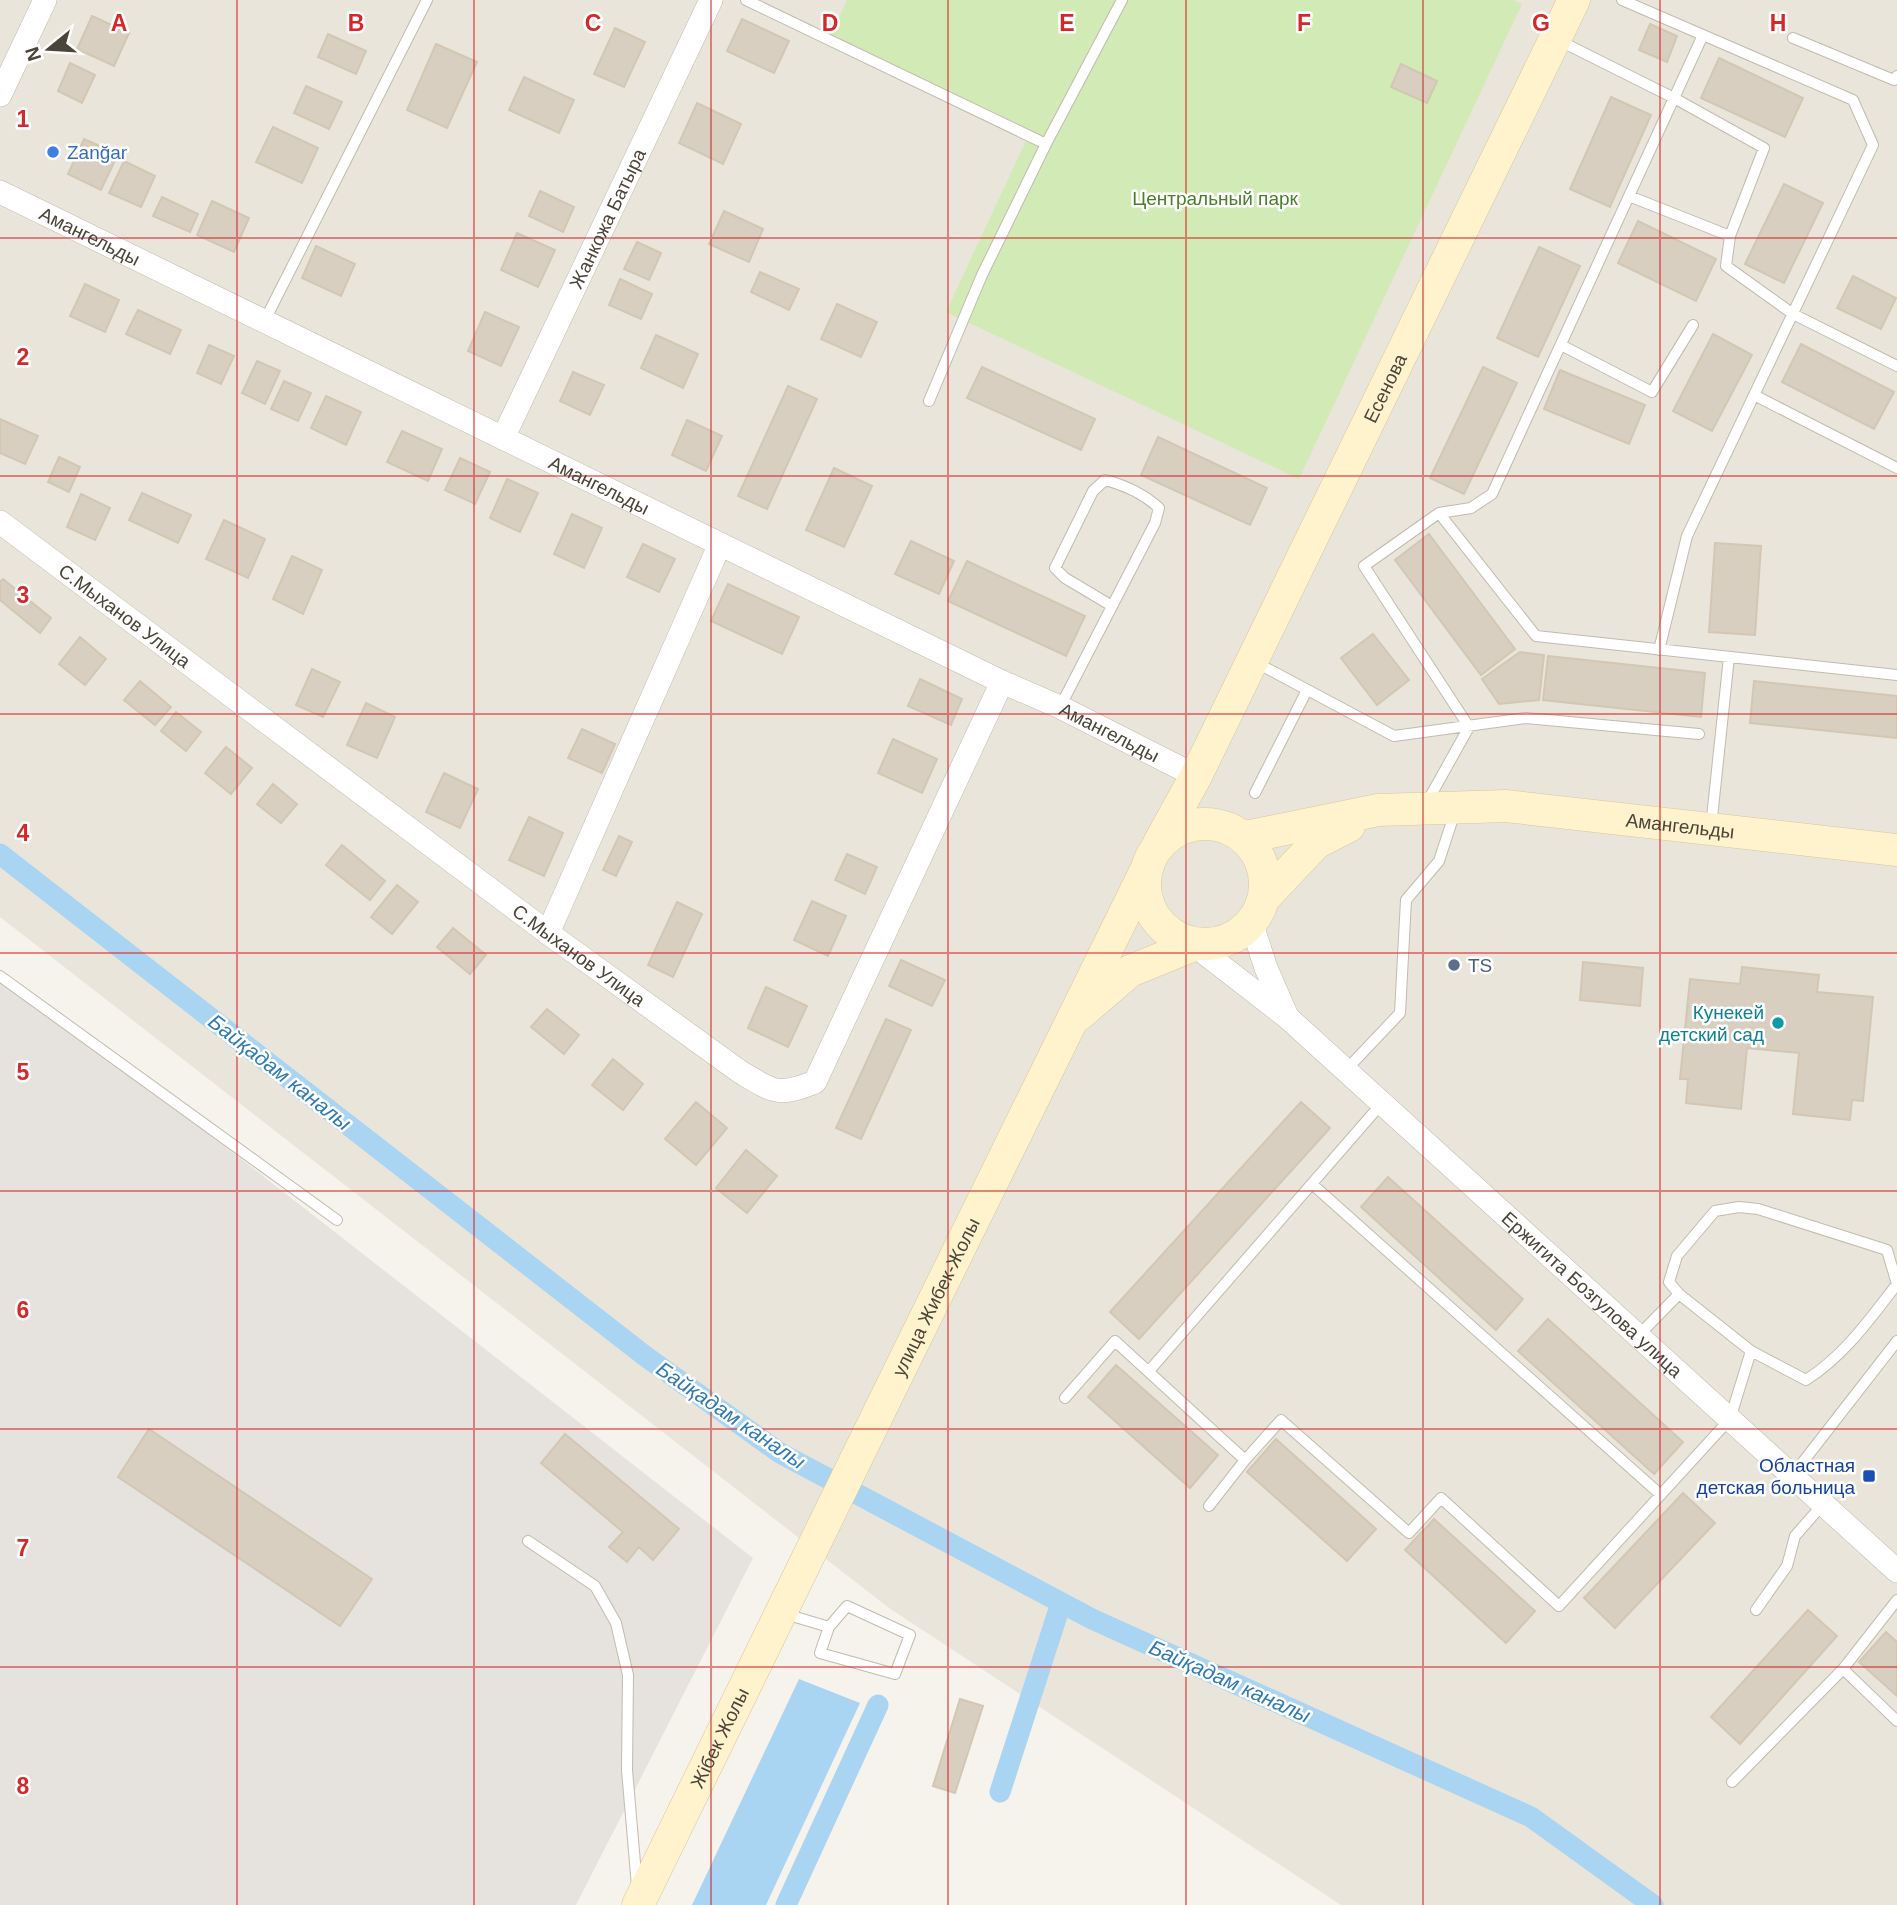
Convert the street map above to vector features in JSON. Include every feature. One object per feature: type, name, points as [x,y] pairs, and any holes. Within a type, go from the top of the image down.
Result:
[{"type":"main road","name":"Есенова","points":[[1158,843],[1196,776],[1574,0]]},
{"type":"main road","points":[[1196,776],[1217,823]]},
{"type":"main road","name":"Амангельды","points":[[1246,837],[1378,810],[1506,806],[1897,850]]},
{"type":"main road","points":[[1071,1022],[1130,971],[1194,945],[1226,943],[1252,925],[1266,896],[1316,843],[1378,810]]},
{"type":"main road","points":[[1194,945],[1165,931],[1147,904],[1145,872],[1158,843],[1185,825],[1217,823],[1246,837],[1264,864],[1266,896]]},
{"type":"main road","name":"улица Жибек-Жолы","points":[[800,1570],[1145,872]]},
{"type":"main road","name":"Жібек Жолы","points":[[638,1904],[800,1570]]},
{"type":"street","points":[[0,95],[45,0]]},
{"type":"street","name":"Жанкожа Батыра","points":[[503,438],[711,0]]},
{"type":"street","name":"Амангельды","points":[[0,192],[1002,682],[1060,707],[1196,776]]},
{"type":"street","name":"С.Мыханов Улица","points":[[0,522],[548,933],[739,1071],[771,1090],[789,1092],[815,1082],[1002,682]]},
{"type":"street","points":[[548,933],[719,544]]},
{"type":"street","points":[[1252,925],[1266,968],[1287,1017]]},
{"type":"street","name":"Ержигита Бозгулова улица","points":[[1194,945],[1287,1017],[1897,1571]]},
{"type":"lane","points":[[265,320],[427,0]]},
{"type":"lane","points":[[747,0],[1046,144]]},
{"type":"lane","points":[[929,401],[982,275],[1046,144],[1122,0]]},
{"type":"lane","points":[[1622,0],[1853,100],[1873,145],[1687,536],[1659,650]]},
{"type":"lane","points":[[1648,11],[1654,0]]},
{"type":"lane","points":[[1469,727],[1364,566],[1439,513],[1471,508],[1492,494],[1703,35]]},
{"type":"lane","points":[[1556,38],[1674,98],[1764,148],[1730,236],[1726,266],[1793,314],[1897,366]]},
{"type":"lane","points":[[1793,38],[1895,80],[1897,76]]},
{"type":"lane","points":[[1629,195],[1730,236]]},
{"type":"lane","points":[[1561,345],[1652,392],[1693,325]]},
{"type":"lane","points":[[1754,395],[1897,468]]},
{"type":"lane","points":[[1060,707],[1155,523],[1159,508],[1120,484],[1105,480],[1094,491],[1055,568],[1065,578],[1112,606]]},
{"type":"lane","points":[[1439,513],[1536,636],[1897,675]]},
{"type":"lane","points":[[1711,829],[1730,657]]},
{"type":"lane","points":[[1252,661],[1394,736],[1526,718],[1699,734]]},
{"type":"lane","points":[[1255,793],[1307,690]]},
{"type":"lane","points":[[1423,809],[1469,727]]},
{"type":"lane","points":[[1346,1070],[1400,1013],[1406,900],[1438,861],[1456,808]]},
{"type":"lane","points":[[0,976],[337,1220]]},
{"type":"lane","points":[[1149,1371],[1382,1103]]},
{"type":"lane","points":[[1312,1184],[1661,1494]]},
{"type":"lane","points":[[1739,1207],[1758,1209],[1887,1250],[1896,1284],[1858,1335],[1820,1372],[1807,1380],[1751,1351],[1679,1294],[1669,1282],[1677,1256],[1715,1211],[1739,1207]]},
{"type":"lane","points":[[1638,1336],[1679,1294]]},
{"type":"lane","points":[[1065,1398],[1115,1341],[1245,1460]]},
{"type":"lane","points":[[1792,1476],[1897,1341]]},
{"type":"lane","points":[[1209,1506],[1281,1420],[1409,1533],[1441,1498],[1559,1606],[1730,1419],[1751,1351]]},
{"type":"lane","points":[[1756,1609],[1787,1566],[1795,1536],[1822,1504]]},
{"type":"lane","points":[[528,1541],[595,1586],[616,1623],[628,1675],[627,1770],[638,1904]]},
{"type":"lane","points":[[1732,1782],[1843,1670],[1897,1600]]},
{"type":"lane","points":[[847,1606],[910,1635],[895,1674],[820,1653],[829,1627],[847,1606]]},
{"type":"lane","points":[[779,1612],[829,1627]]},
{"type":"lane","points":[[1843,1670],[1897,1721]]},
{"type":"shaded area","points":[[0,0],[1897,0],[1897,1905],[1341,1905],[889,1608],[0,917]]},
{"type":"shaded area","points":[[0,971],[753,1558],[576,1905],[0,1905]]},
{"type":"green space","name":"Центральный парк","points":[[847,0],[1513,0],[1522,4],[1299,479],[946,312],[1031,130],[831,36]]},
{"type":"water","points":[[799,1679],[860,1703],[766,1905],[692,1905]]},
{"type":"building","points":[[92,16],[129,33],[114,66],[77,49]]},
{"type":"building","points":[[742,19],[789,41],[774,73],[727,51]]},
{"type":"building","points":[[1650,24],[1677,36],[1667,62],[1639,50]]},
{"type":"building","points":[[615,28],[645,42],[624,87],[594,74]]},
{"type":"building","points":[[328,34],[366,51],[356,74],[318,57]]},
{"type":"building","points":[[436,44],[477,62],[447,128],[407,110]]},
{"type":"building","points":[[1719,58],[1803,98],[1785,137],[1701,98]]},
{"type":"building","points":[[70,63],[95,75],[82,103],[58,91]]},
{"type":"building","points":[[1401,64],[1437,81],[1427,103],[1391,87]]},
{"type":"building","points":[[524,77],[574,100],[559,133],[509,110]]},
{"type":"building","points":[[306,86],[342,102],[329,129],[294,113]]},
{"type":"building","points":[[1611,97],[1651,115],[1610,207],[1570,189]]},
{"type":"building","points":[[697,103],[741,124],[723,164],[679,143]]},
{"type":"building","points":[[273,127],[318,148],[302,183],[256,162]]},
{"type":"building","points":[[84,139],[118,154],[101,190],[68,174]]},
{"type":"building","points":[[124,161],[155,176],[141,207],[109,193]]},
{"type":"building","points":[[1784,184],[1823,203],[1784,283],[1745,264]]},
{"type":"building","points":[[540,191],[574,207],[563,232],[529,216]]},
{"type":"building","points":[[162,197],[198,214],[190,232],[153,216]]},
{"type":"building","points":[[212,201],[249,218],[234,252],[197,235]]},
{"type":"building","points":[[724,211],[763,229],[749,262],[709,244]]},
{"type":"building","points":[[1638,221],[1716,259],[1696,301],[1618,263]]},
{"type":"building","points":[[517,233],[555,250],[538,287],[501,270]]},
{"type":"building","points":[[637,242],[661,253],[649,280],[624,269]]},
{"type":"building","points":[[316,246],[355,264],[341,296],[302,278]]},
{"type":"building","points":[[1539,247],[1580,266],[1538,357],[1497,338]]},
{"type":"building","points":[[760,272],[799,289],[789,310],[751,292]]},
{"type":"building","points":[[1853,276],[1896,298],[1881,329],[1837,308]]},
{"type":"building","points":[[620,279],[652,294],[641,319],[609,305]]},
{"type":"building","points":[[85,284],[119,300],[105,332],[70,316]]},
{"type":"building","points":[[837,304],[877,322],[861,357],[821,339]]},
{"type":"building","points":[[138,310],[181,330],[170,354],[126,334]]},
{"type":"building","points":[[485,312],[519,327],[501,366],[468,351]]},
{"type":"building","points":[[1713,334],[1752,355],[1712,431],[1673,411]]},
{"type":"building","points":[[656,335],[698,354],[683,388],[641,368]]},
{"type":"building","points":[[1801,344],[1894,392],[1874,429],[1782,382]]},
{"type":"building","points":[[209,345],[234,356],[221,384],[197,373]]},
{"type":"building","points":[[257,361],[280,371],[265,404],[242,393]]},
{"type":"building","points":[[982,367],[1095,419],[1081,450],[967,398]]},
{"type":"building","points":[[1483,367],[1517,383],[1464,494],[1430,478]]},
{"type":"building","points":[[1560,370],[1645,405],[1629,444],[1544,409]]},
{"type":"building","points":[[573,372],[604,385],[590,415],[560,401]]},
{"type":"building","points":[[284,381],[311,393],[298,421],[271,409]]},
{"type":"building","points":[[788,386],[817,399],[767,509],[738,496]]},
{"type":"building","points":[[326,396],[361,412],[346,445],[311,428]]},
{"type":"building","points":[[0,419],[38,436],[25,464],[0,453]]},
{"type":"building","points":[[687,420],[722,436],[706,471],[672,455]]},
{"type":"building","points":[[402,431],[442,449],[428,481],[387,462]]},
{"type":"building","points":[[1158,437],[1267,488],[1250,525],[1141,475]]},
{"type":"building","points":[[59,457],[80,467],[69,492],[48,482]]},
{"type":"building","points":[[460,458],[490,472],[475,504],[445,490]]},
{"type":"building","points":[[834,468],[872,486],[844,547],[806,530]]},
{"type":"building","points":[[507,479],[538,493],[520,532],[490,518]]},
{"type":"building","points":[[142,493],[191,515],[178,543],[129,520]]},
{"type":"building","points":[[81,494],[110,508],[95,540],[67,527]]},
{"type":"building","points":[[572,514],[602,528],[584,568],[554,554]]},
{"type":"building","points":[[224,520],[265,539],[248,578],[206,559]]},
{"type":"building","points":[[1429,534],[1515,649],[1481,675],[1395,560]]},
{"type":"building","points":[[911,541],[954,561],[939,594],[895,574]]},
{"type":"building","points":[[1715,543],[1761,546],[1755,635],[1709,632]]},
{"type":"building","points":[[643,544],[675,559],[659,592],[627,577]]},
{"type":"building","points":[[292,556],[322,570],[303,614],[273,599]]},
{"type":"building","points":[[967,561],[1085,616],[1066,656],[948,601]]},
{"type":"building","points":[[3,579],[51,618],[40,633],[0,600],[0,582]]},
{"type":"building","points":[[728,584],[799,617],[782,654],[711,621]]},
{"type":"building","points":[[1373,634],[1409,680],[1377,705],[1341,658]]},
{"type":"building","points":[[80,637],[106,659],[85,685],[59,664]]},
{"type":"building","points":[[1520,652],[1544,655],[1539,700],[1499,704],[1482,679]]},
{"type":"building","points":[[1548,656],[1705,673],[1701,717],[1543,700]]},
{"type":"building","points":[[312,669],[340,682],[323,717],[296,705]]},
{"type":"building","points":[[920,679],[962,699],[951,725],[908,706]]},
{"type":"building","points":[[140,681],[171,707],[155,725],[124,700]]},
{"type":"building","points":[[1754,681],[1897,696],[1897,738],[1750,723]]},
{"type":"building","points":[[366,703],[395,717],[377,758],[347,745]]},
{"type":"building","points":[[176,712],[201,732],[186,751],[161,731]]},
{"type":"building","points":[[582,729],[615,744],[602,773],[568,758]]},
{"type":"building","points":[[893,739],[937,759],[922,793],[878,773]]},
{"type":"building","points":[[226,747],[252,768],[231,794],[205,773]]},
{"type":"building","points":[[444,773],[478,789],[460,828],[426,812]]},
{"type":"building","points":[[273,784],[297,804],[281,823],[257,804]]},
{"type":"building","points":[[529,817],[563,833],[544,876],[509,860]]},
{"type":"building","points":[[619,836],[632,842],[616,876],[603,870]]},
{"type":"building","points":[[342,845],[385,881],[370,900],[326,865]]},
{"type":"building","points":[[847,854],[877,867],[865,894],[835,880]]},
{"type":"building","points":[[397,885],[418,902],[392,934],[371,917]]},
{"type":"building","points":[[812,901],[846,916],[828,956],[794,940]]},
{"type":"building","points":[[677,902],[702,914],[673,977],[648,965]]},
{"type":"building","points":[[453,928],[486,955],[470,974],[437,947]]},
{"type":"building","points":[[901,960],[945,980],[932,1006],[889,986]]},
{"type":"building","points":[[1583,962],[1643,968],[1640,1006],[1580,1000]]},
{"type":"building","name":"Кунекей детский сад","points":[[1742,967],[1819,975],[1817,992],[1873,997],[1863,1101],[1852,1100],[1850,1120],[1793,1114],[1799,1053],[1747,1048],[1741,1109],[1686,1103],[1688,1079],[1680,1079],[1690,979],[1740,984]]},
{"type":"building","points":[[766,987],[807,1006],[788,1047],[748,1028]]},
{"type":"building","points":[[547,1009],[579,1035],[564,1054],[531,1027]]},
{"type":"building","points":[[886,1019],[911,1030],[861,1139],[836,1128]]},
{"type":"building","points":[[613,1059],[643,1084],[623,1110],[592,1085]]},
{"type":"building","points":[[696,1102],[727,1128],[696,1165],[665,1139]]},
{"type":"building","points":[[1301,1102],[1330,1128],[1139,1339],[1110,1312]]},
{"type":"building","points":[[746,1150],[777,1176],[747,1213],[716,1188]]},
{"type":"building","points":[[1388,1177],[1523,1299],[1496,1330],[1361,1207]]},
{"type":"building","points":[[1548,1319],[1683,1442],[1654,1474],[1518,1351]]},
{"type":"building","points":[[1116,1365],[1218,1455],[1190,1488],[1088,1397]]},
{"type":"building","points":[[149,1429],[372,1579],[340,1626],[118,1477]]},
{"type":"building","points":[[565,1434],[679,1529],[653,1560],[639,1547],[627,1562],[609,1547],[623,1532],[541,1463]]},
{"type":"building","points":[[1276,1439],[1376,1529],[1347,1561],[1247,1472]]},
{"type":"building","points":[[1683,1493],[1715,1523],[1615,1628],[1584,1598]]},
{"type":"building","points":[[1434,1519],[1535,1611],[1506,1643],[1405,1550]]},
{"type":"building","points":[[1808,1610],[1837,1636],[1740,1744],[1711,1717]]},
{"type":"building","points":[[1886,1632],[1897,1642],[1897,1696],[1859,1662]]},
{"type":"building","points":[[960,1699],[983,1706],[955,1793],[933,1786]]},
{"type":"waterway","name":"Байқадам каналы","points":[[0,854],[645,1356],[780,1453],[1092,1619],[1531,1817],[1653,1905]]},
{"type":"waterway","points":[[1000,1792],[1061,1603]]},
{"type":"waterway","points":[[786,1905],[878,1705]]},
{"type":"place","name":"Zanğar","points":[[53,152]]},
{"type":"place","name":"TS","points":[[1454,965]]},
{"type":"place","name":"Кунекей детский сад","points":[[1778,1023]]},
{"type":"place","name":"Областная детская больница","points":[[1869,1476]]}]
